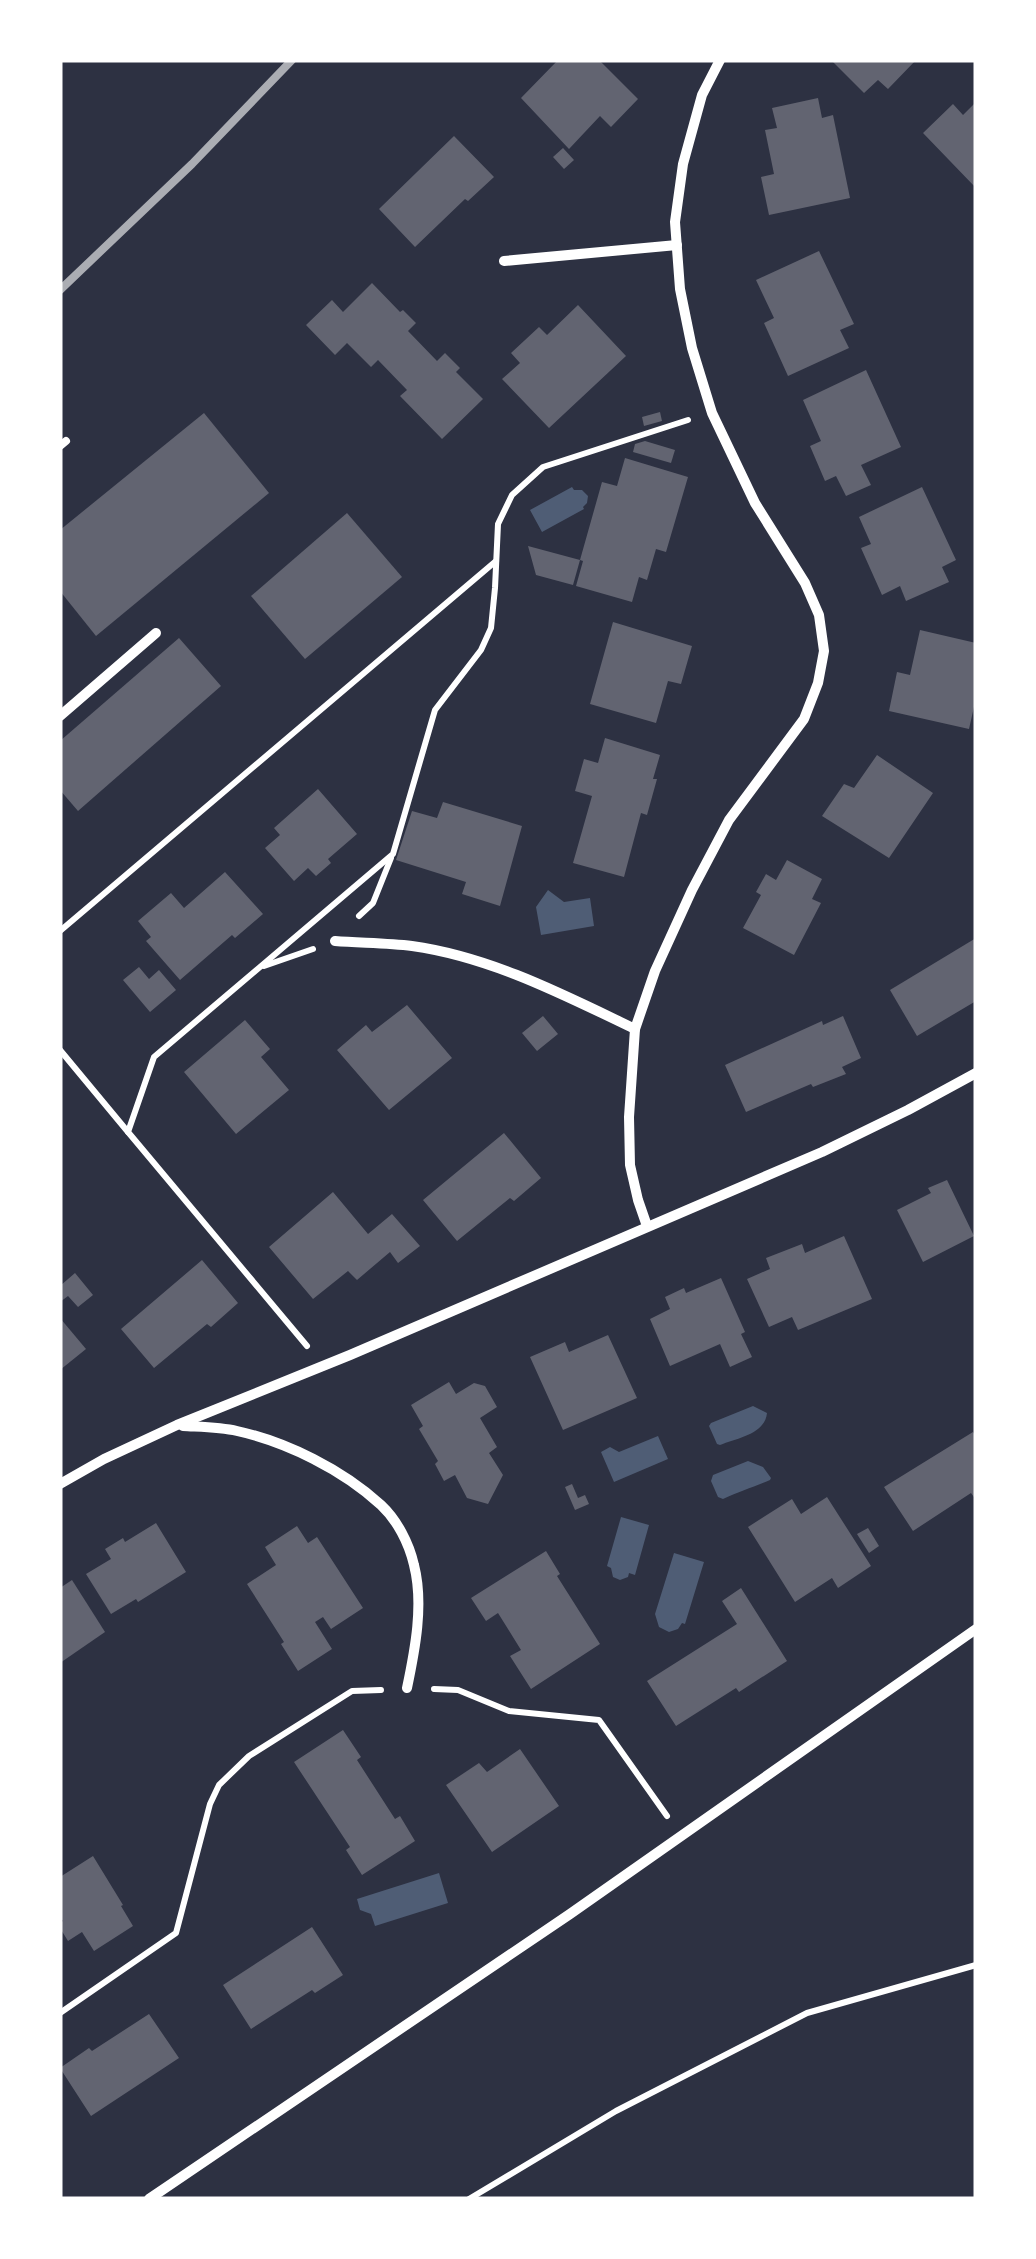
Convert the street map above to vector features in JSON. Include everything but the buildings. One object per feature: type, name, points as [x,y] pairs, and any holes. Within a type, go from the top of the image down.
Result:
[{"type":"street","points":[[647,1226],[630,1165],[635,1029],[655,971],[729,820],[804,720],[818,682],[824,650],[819,615],[805,583],[755,504],[712,412],[692,348],[680,289],[676,222],[683,164],[702,95],[720,60]]},
{"type":"street","points":[[504,261],[676,245]]},
{"type":"street","points":[[60,716],[156,633]]},
{"type":"street","points":[[335,941],[414,946],[468,959],[532,980],[635,1029]]},
{"type":"street","points":[[60,1484],[104,1458],[177,1425],[822,1152],[976,1073]]},
{"type":"street","points":[[177,1425],[236,1430],[284,1446],[353,1484],[382,1506],[401,1530],[414,1566],[418,1598],[407,1688]]},
{"type":"street","points":[[149,2199],[554,1925],[976,1629]]},
{"type":"path","points":[[128,1132],[154,1056],[393,854],[435,710],[481,650],[491,628],[498,524],[512,495],[543,467],[712,412]]},
{"type":"path","points":[[60,930],[496,560]]},
{"type":"path","points":[[60,1050],[324,1366]]},
{"type":"path","points":[[60,2013],[176,1932],[210,1804],[219,1784],[249,1756],[352,1692],[458,1690],[509,1711],[598,1720],[680,1836]]},
{"type":"path","points":[[470,2199],[616,2112],[807,2013],[976,1965]]},
{"type":"water","points":[[572,487],[588,496],[584,509],[542,532],[530,510]]},
{"type":"water","points":[[548,890],[564,902],[590,898],[594,926],[541,935],[536,907]]},
{"type":"water","points":[[753,1406],[767,1413],[761,1426],[717,1444],[711,1423]]},
{"type":"water","points":[[658,1436],[668,1459],[614,1482],[601,1452],[610,1447],[619,1452]]},
{"type":"water","points":[[748,1461],[763,1467],[770,1480],[723,1499],[718,1497],[711,1481],[713,1475]]},
{"type":"water","points":[[621,1517],[649,1525],[635,1575],[629,1573],[620,1580],[613,1577],[607,1566]]},
{"type":"water","points":[[674,1553],[704,1562],[685,1624],[669,1632],[659,1627],[655,1614]]},
{"type":"water","points":[[439,1873],[448,1903],[375,1926],[371,1914],[360,1910],[357,1899]]},
{"type":"railway","points":[[60,290],[192,164],[292,60]]}]
